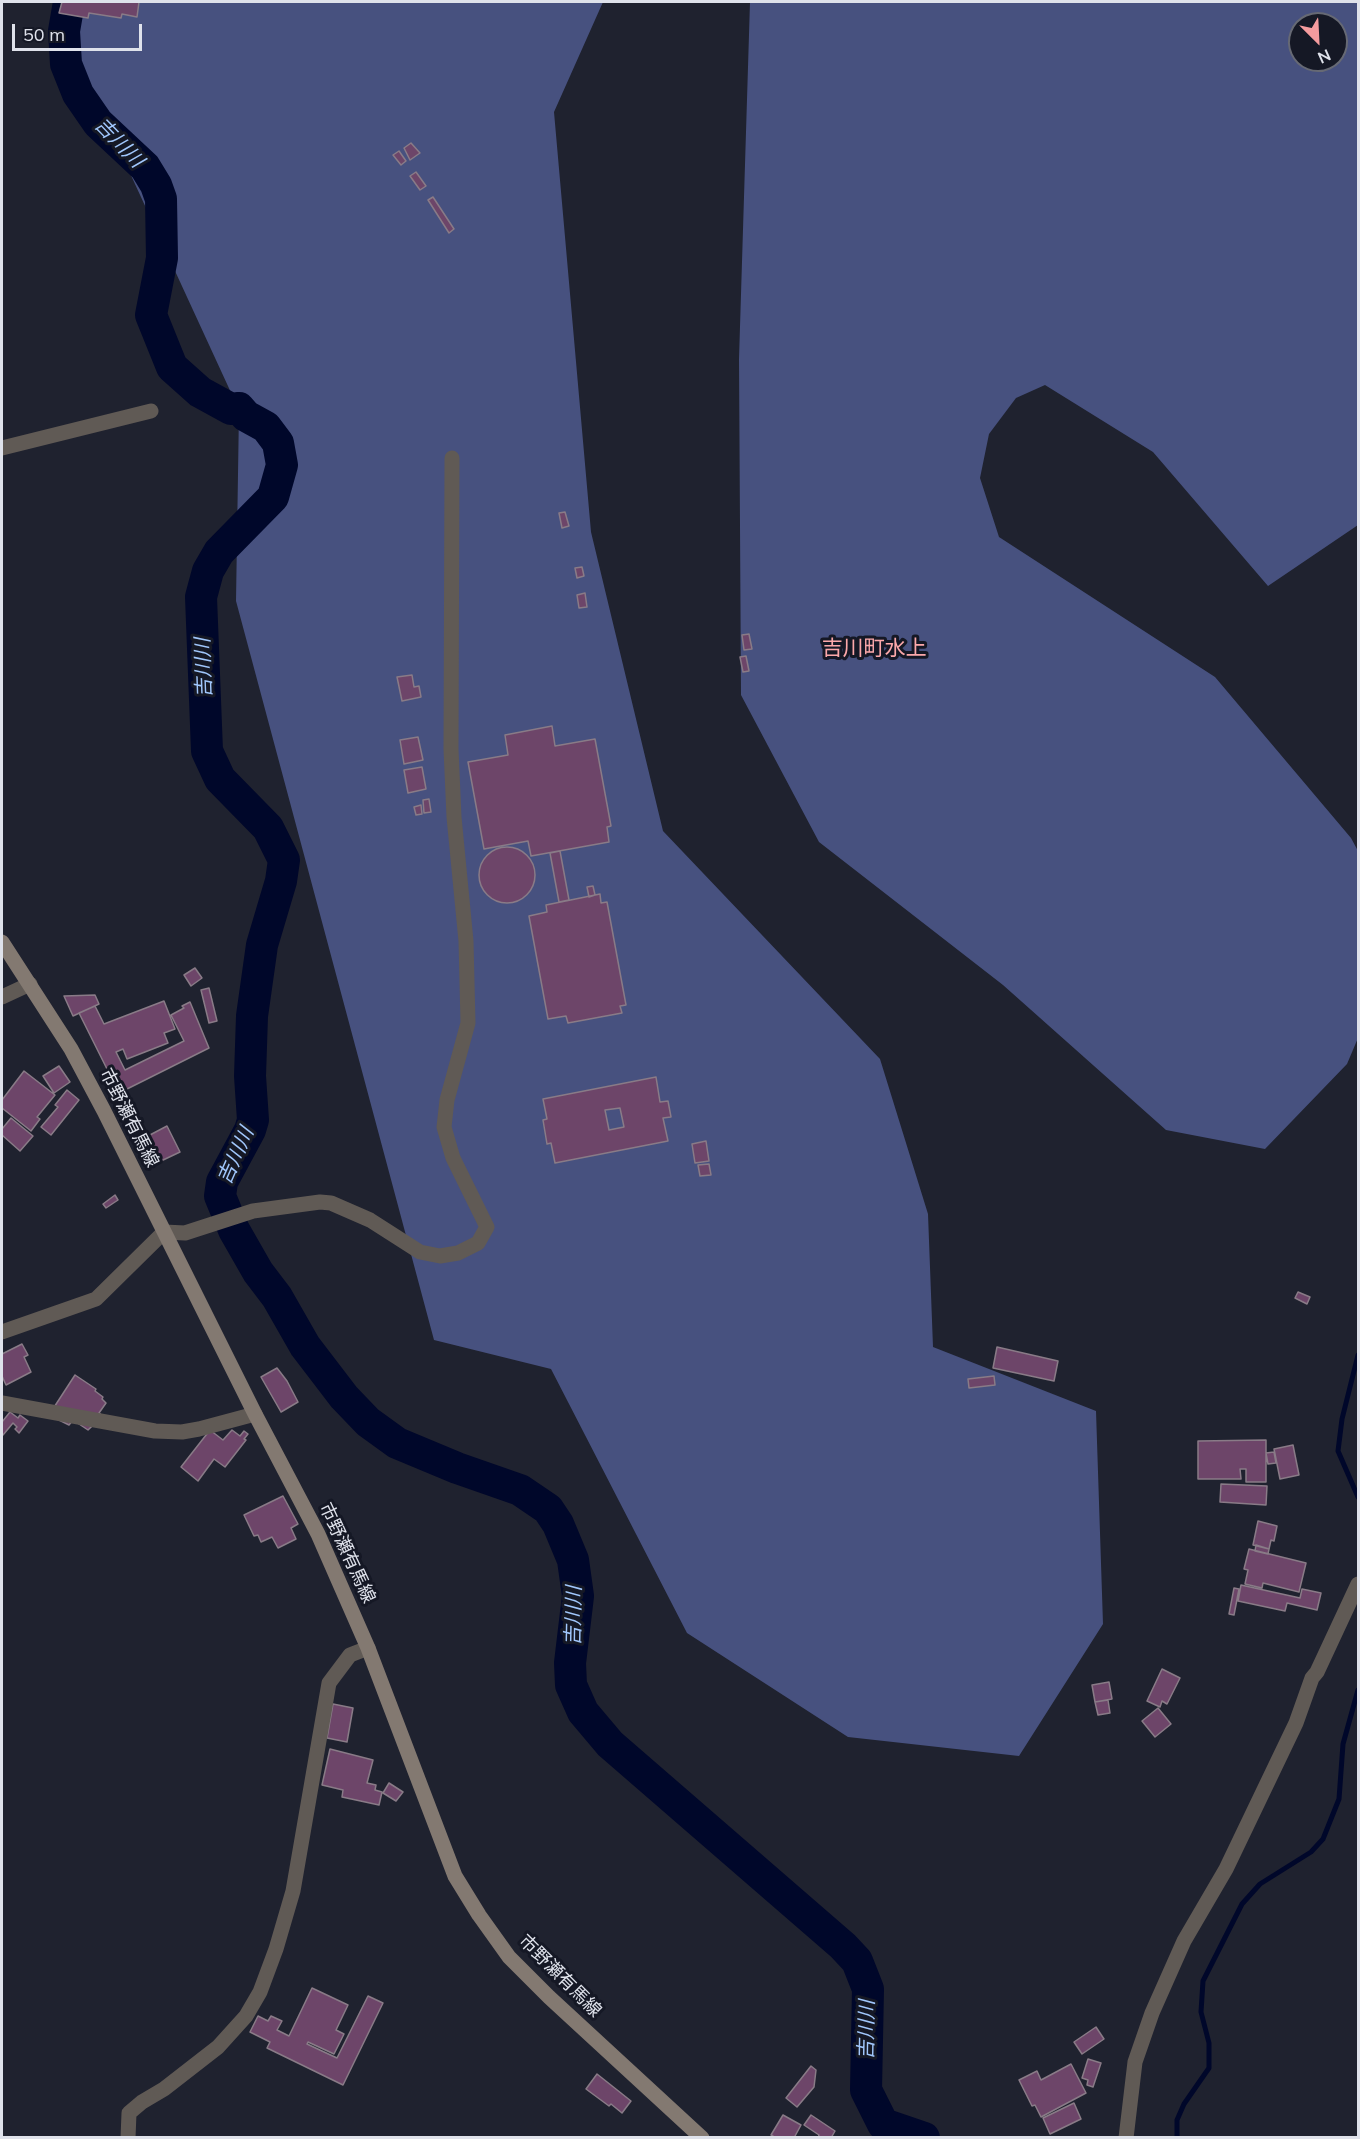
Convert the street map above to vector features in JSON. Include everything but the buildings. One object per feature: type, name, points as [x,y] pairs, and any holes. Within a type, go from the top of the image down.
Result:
[{"type":"main road","name":"市野瀬有馬線","points":[[2,942],[71,1049],[318,1534],[368,1648],[455,1876],[509,1957],[702,2138]]},
{"type":"street","points":[[2,448],[151,411]]},
{"type":"street","points":[[2,1332],[96,1299],[164,1232],[184,1233],[253,1211],[320,1202],[331,1203],[370,1221],[420,1252],[440,1256],[458,1253],[478,1243],[487,1227],[453,1158],[444,1126],[447,1100],[468,1023],[466,941],[454,817],[451,749],[452,458]]},
{"type":"street","points":[[2,997],[30,984]]},
{"type":"street","points":[[2,1403],[155,1431],[182,1432],[255,1414]]},
{"type":"street","points":[[1126,2138],[1136,2062],[1152,2013],[1184,1941],[1226,1869],[1291,1733],[1312,1678],[1359,1584]]},
{"type":"street","points":[[128,2138],[129,2113],[218,2047],[246,2016],[260,1992],[276,1949],[293,1891],[329,1683],[350,1655],[368,1648]]},
{"type":"shaded area","points":[[61,2],[603,2],[554,112],[591,532],[663,831],[880,1059],[928,1214],[933,1347],[1096,1411],[1103,1624],[1019,1756],[848,1737],[687,1633],[551,1369],[434,1340],[236,601],[239,410],[71,45]]},
{"type":"shaded area","points":[[750,2],[1358,2],[1358,525],[1268,586],[1153,452],[1045,385],[1016,398],[989,434],[980,478],[999,537],[1215,677],[1351,838],[1358,851],[1358,1038],[1347,1064],[1265,1149],[1166,1130],[1003,985],[819,842],[741,695],[739,359]]},
{"type":"waterway","name":"吉川川","points":[[69,2],[64,31],[66,64],[78,94],[98,123],[145,167],[161,199],[162,258],[151,315],[172,367],[200,392],[231,409],[239,408],[246,416],[266,427],[278,443],[282,465],[273,497],[219,552],[208,571],[201,597],[207,751],[220,779],[268,828],[284,860],[281,881],[262,945],[252,1016],[250,1076],[253,1120],[222,1182],[220,1196],[234,1230],[305,1346],[344,1397],[368,1422],[397,1443],[457,1468],[520,1490],[548,1509],[558,1524],[573,1560],[578,1596],[570,1663],[571,1685],[583,1712],[610,1744],[843,1946],[857,1961],[868,1989],[866,2090],[883,2124],[924,2138]]},
{"type":"waterway","points":[[1358,1355],[1342,1419],[1338,1451],[1358,1497]]},
{"type":"waterway","points":[[1177,2138],[1177,2120],[1184,2104],[1209,2068],[1209,2043],[1201,2012],[1203,1981],[1242,1904],[1260,1884],[1311,1852],[1323,1839],[1339,1799],[1343,1744],[1358,1690]]},
{"type":"district","name":"吉川町水上","points":[[874,649]]}]
